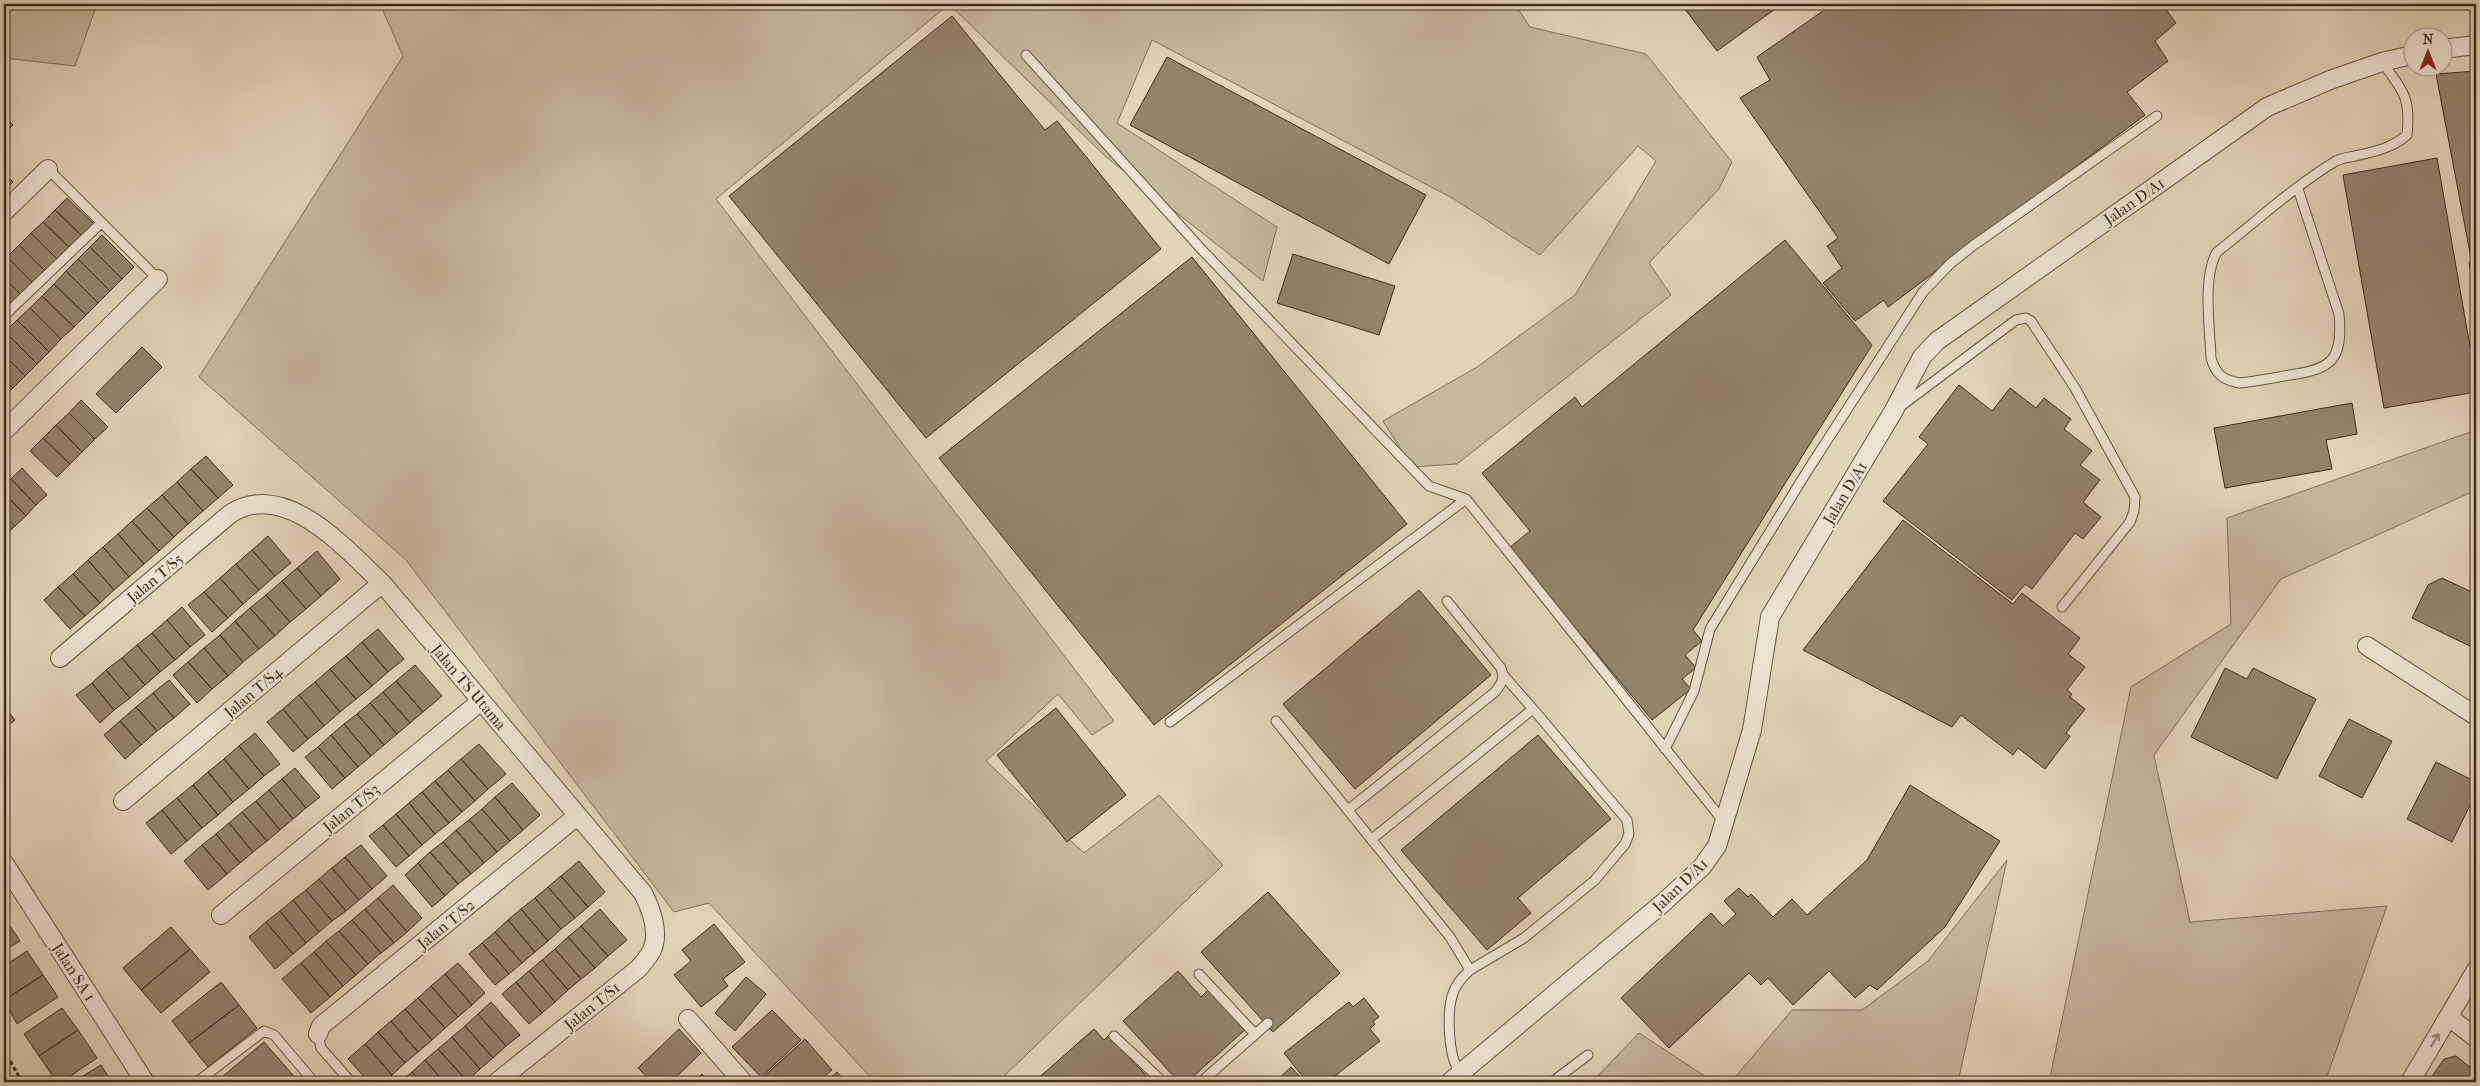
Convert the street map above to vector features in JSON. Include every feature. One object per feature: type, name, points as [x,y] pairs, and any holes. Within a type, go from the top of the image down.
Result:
[{"type":"street","points":[[2452,47],[2476,45]]},
{"type":"street","name":"Jalan D/A1","points":[[1461,1079],[1702,867],[1717,846],[1752,730],[1770,617],[1893,412],[1922,357],[1945,336],[2267,106],[2330,80],[2382,62],[2402,57]]},
{"type":"street","points":[[4,212],[48,169]]},
{"type":"street","points":[[4,431],[158,279]]},
{"type":"street","name":"Jalan TS Utama","points":[[254,503],[269,503],[286,507],[306,517],[353,555],[382,583],[643,893],[652,912]]},
{"type":"street","name":"Jalan T/S5","points":[[60,658],[230,514],[254,503]]},
{"type":"street","name":"Jalan T/S4","points":[[124,801],[382,583]]},
{"type":"street","points":[[2367,646],[2476,716]]},
{"type":"street","name":"Jalan T/S3","points":[[221,915],[481,701]]},
{"type":"street","name":"Jalan T/S2","points":[[318,1034],[322,1026],[577,816]]},
{"type":"street","name":"Jalan SA 1","points":[[4,863],[145,1082]]},
{"type":"street","name":"Jalan T/S1","points":[[497,1082],[638,969],[652,950],[655,931],[652,912]]},
{"type":"street","points":[[2410,1082],[2476,970]]},
{"type":"street","points":[[2448,1017],[2476,1038]]},
{"type":"street","points":[[688,1018],[743,1082]]},
{"type":"lane","points":[[1026,55],[1203,251],[1429,486],[1466,499],[1725,824]]},
{"type":"lane","points":[[2298,189],[2340,314],[2341,336],[2337,350],[2333,358],[2316,371],[2240,383],[2228,381],[2215,370],[2211,358],[2209,277],[2211,262],[2217,252],[2298,189],[2338,160],[2397,144],[2407,135],[2409,113],[2405,94],[2382,62]]},
{"type":"lane","points":[[1666,749],[1694,691],[1710,629],[1806,473],[1923,292],[1951,264],[1974,245],[2157,116]]},
{"type":"lane","points":[[48,169],[158,279]]},
{"type":"lane","points":[[4,316],[102,223]]},
{"type":"lane","points":[[1893,412],[2016,320],[2026,318],[2031,321],[2075,388],[2135,497],[2134,511],[2130,522],[2062,607]]},
{"type":"lane","points":[[1170,722],[1466,499]]},
{"type":"lane","points":[[1447,601],[1501,668],[1504,676],[1627,820],[1629,834],[1624,844],[1595,880],[1524,938],[1470,970],[1459,980],[1452,995],[1450,1022],[1451,1046],[1461,1079]]},
{"type":"lane","points":[[1348,810],[1495,692],[1504,676]]},
{"type":"lane","points":[[1372,839],[1533,709]]},
{"type":"lane","points":[[1276,721],[1450,936],[1470,970]]},
{"type":"lane","points":[[1199,974],[1256,1034]]},
{"type":"lane","points":[[1200,1082],[1268,1023]]},
{"type":"lane","points":[[197,1082],[264,1032],[274,1036],[314,1082]]},
{"type":"lane","points":[[318,1034],[322,1048],[350,1082]]},
{"type":"lane","points":[[1114,1036],[1163,1082]]},
{"type":"lane","points":[[1552,1082],[1588,1055]]},
{"type":"path","points":[[4,1050],[22,1082]]},
{"type":"shaded area","points":[[4,4],[97,4],[75,66],[4,58]]},
{"type":"shaded area","points":[[380,4],[949,4],[716,199],[1114,721],[1092,735],[1058,694],[986,761],[1084,853],[1159,795],[1223,865],[998,1082],[875,1082],[709,903],[674,912],[406,560],[199,377],[403,56]]},
{"type":"shaded area","points":[[949,4],[1515,4],[1530,27],[1646,54],[1732,162],[1719,189],[1649,263],[1671,295],[1457,464],[1412,467],[1383,421],[1477,367],[1575,295],[1656,161],[1638,146],[1540,255],[1454,199],[1152,40],[1117,123],[1277,227],[1263,281],[1106,157]]},
{"type":"shaded area","points":[[2476,430],[2476,490],[2281,579],[2154,755],[2190,922],[2387,906],[2325,1082],[2049,1082],[2131,687],[2231,624],[2227,518]]},
{"type":"shaded area","points":[[2007,860],[1958,1082],[1731,1082],[1792,1010],[1862,1010],[1928,961]]},
{"type":"shaded area","points":[[1639,1033],[1714,1082],[1592,1082]]},
{"type":"building","points":[[1681,4],[1782,4],[1717,51]]},
{"type":"building","points":[[1833,4],[2162,4],[2176,23],[2155,41],[2168,61],[2127,92],[2145,115],[1888,307],[1884,300],[1855,321],[1823,283],[1842,268],[1827,246],[1838,238],[1740,98],[1770,80],[1757,57]]},
{"type":"building","points":[[952,16],[1045,130],[1057,121],[1161,249],[926,438],[729,196]]},
{"type":"building","points":[[1167,57],[1426,195],[1389,264],[1130,125]]},
{"type":"building","points":[[2476,71],[2476,252],[2470,253],[2437,78],[2452,78],[2452,73]]},
{"type":"building","points":[[4,116],[13,125],[4,133]]},
{"type":"building","points":[[2437,158],[2476,381],[2476,392],[2384,408],[2343,175]]},
{"type":"building","points":[[4,173],[13,182],[4,191]]},
{"type":"building","points":[[67,198],[96,226],[84,238],[55,210]]},
{"type":"building","points":[[55,210],[84,238],[72,250],[43,222]]},
{"type":"building","points":[[43,222],[72,250],[60,262],[31,233]]},
{"type":"building","points":[[31,233],[60,262],[48,274],[19,245]]},
{"type":"building","points":[[102,235],[134,267],[122,279],[90,247]]},
{"type":"building","points":[[1785,240],[1872,345],[1693,630],[1702,641],[1685,655],[1696,668],[1682,679],[1691,689],[1652,720],[1509,548],[1530,531],[1482,473],[1575,397],[1582,407]]},
{"type":"building","points":[[19,245],[48,274],[36,286],[7,257]]},
{"type":"building","points":[[90,247],[122,279],[110,291],[78,259]]},
{"type":"building","points":[[1293,254],[1395,286],[1379,335],[1277,303]]},
{"type":"building","points":[[7,257],[36,286],[24,298],[4,278],[4,261]]},
{"type":"building","points":[[1192,257],[1407,524],[1154,725],[939,458]]},
{"type":"building","points":[[78,259],[110,291],[98,303],[66,271]]},
{"type":"building","points":[[2476,261],[2476,301],[2469,262]]},
{"type":"building","points":[[66,271],[98,303],[86,315],[54,284]]},
{"type":"building","points":[[4,278],[24,298],[12,310],[4,302]]},
{"type":"building","points":[[54,284],[86,315],[74,327],[42,296]]},
{"type":"building","points":[[42,296],[74,327],[61,339],[30,308]]},
{"type":"building","points":[[30,308],[61,339],[49,352],[17,320]]},
{"type":"building","points":[[17,320],[49,352],[37,364],[5,332]]},
{"type":"building","points":[[5,332],[37,364],[25,376],[4,355]]},
{"type":"building","points":[[142,347],[162,367],[116,413],[96,394]]},
{"type":"building","points":[[4,355],[25,376],[13,388],[4,379]]},
{"type":"building","points":[[4,379],[13,388],[4,397]]},
{"type":"building","points":[[1959,385],[1992,411],[2010,388],[2036,408],[2044,398],[2071,419],[2064,429],[2092,451],[2080,465],[2100,480],[2083,502],[2101,517],[2083,539],[2075,533],[2032,589],[2025,584],[2012,600],[1883,501],[1928,444],[1919,437]]},
{"type":"building","points":[[81,400],[108,427],[95,439],[69,413]]},
{"type":"building","points":[[2352,403],[2357,434],[2326,440],[2332,469],[2225,488],[2214,428]]},
{"type":"building","points":[[69,413],[95,439],[82,452],[56,425]]},
{"type":"building","points":[[56,425],[82,452],[70,464],[43,438]]},
{"type":"building","points":[[43,438],[70,464],[57,477],[30,451]]},
{"type":"building","points":[[206,456],[233,485],[218,498],[191,469]]},
{"type":"building","points":[[22,468],[47,495],[36,505],[11,479]]},
{"type":"building","points":[[191,469],[218,498],[203,511],[177,482]]},
{"type":"building","points":[[11,479],[36,505],[26,516],[4,493],[4,485]]},
{"type":"building","points":[[177,482],[203,511],[188,524],[162,495]]},
{"type":"building","points":[[4,493],[26,516],[15,526],[4,515]]},
{"type":"building","points":[[162,495],[188,524],[174,537],[147,508]]},
{"type":"building","points":[[147,508],[174,537],[159,551],[132,521]]},
{"type":"building","points":[[4,515],[15,526],[4,536]]},
{"type":"building","points":[[1903,520],[2013,604],[2022,593],[2080,638],[2068,654],[2085,667],[2067,690],[2072,694],[2070,697],[2085,709],[2066,733],[2070,736],[2045,769],[2018,748],[2013,755],[1961,715],[1952,727],[1803,650]]},
{"type":"building","points":[[132,521],[159,551],[144,564],[118,534]]},
{"type":"building","points":[[118,534],[144,564],[129,577],[103,547]]},
{"type":"building","points":[[268,536],[291,563],[275,576],[252,550]]},
{"type":"building","points":[[103,547],[129,577],[114,590],[88,560]]},
{"type":"building","points":[[252,550],[275,576],[259,590],[236,564]]},
{"type":"building","points":[[317,551],[340,579],[321,596],[297,568]]},
{"type":"building","points":[[88,560],[114,590],[100,603],[73,574]]},
{"type":"building","points":[[236,564],[259,590],[243,604],[220,578]]},
{"type":"building","points":[[297,568],[321,596],[306,609],[282,581]]},
{"type":"building","points":[[73,574],[100,603],[85,616],[58,587]]},
{"type":"building","points":[[220,578],[243,604],[228,618],[204,592]]},
{"type":"building","points":[[2442,578],[2476,594],[2476,649],[2412,618],[2428,585]]},
{"type":"building","points":[[282,581],[306,609],[290,622],[266,595]]},
{"type":"building","points":[[58,587],[85,616],[70,629],[44,600]]},
{"type":"building","points":[[1419,590],[1491,675],[1355,789],[1283,704]]},
{"type":"building","points":[[204,592],[228,618],[212,632],[188,605]]},
{"type":"building","points":[[266,595],[290,622],[275,636],[250,608]]},
{"type":"building","points":[[182,607],[205,635],[190,647],[167,620]]},
{"type":"building","points":[[250,608],[275,636],[259,649],[235,621]]},
{"type":"building","points":[[167,620],[190,647],[175,660],[152,633]]},
{"type":"building","points":[[235,621],[259,649],[243,662],[220,635]]},
{"type":"building","points":[[378,629],[404,659],[388,672],[362,642]]},
{"type":"building","points":[[152,633],[175,660],[160,672],[137,645]]},
{"type":"building","points":[[220,635],[243,662],[228,676],[204,648]]},
{"type":"building","points":[[362,642],[388,672],[372,686],[346,656]]},
{"type":"building","points":[[137,645],[160,672],[145,685],[122,658]]},
{"type":"building","points":[[204,648],[228,676],[212,689],[188,662]]},
{"type":"building","points":[[346,656],[372,686],[356,699],[330,669]]},
{"type":"building","points":[[122,658],[145,685],[130,698],[106,670]]},
{"type":"building","points":[[188,662],[212,689],[197,703],[173,675]]},
{"type":"building","points":[[415,665],[442,696],[423,712],[396,681]]},
{"type":"building","points":[[2225,668],[2247,679],[2253,668],[2316,699],[2277,779],[2191,737]]},
{"type":"building","points":[[330,669],[356,699],[340,712],[315,682]]},
{"type":"building","points":[[106,670],[130,698],[114,710],[92,683]]},
{"type":"building","points":[[169,680],[190,704],[174,718],[153,693]]},
{"type":"building","points":[[396,681],[423,712],[410,723],[383,692]]},
{"type":"building","points":[[315,682],[340,712],[324,726],[299,695]]},
{"type":"building","points":[[92,683],[114,710],[100,723],[76,695]]},
{"type":"building","points":[[383,692],[410,723],[397,734],[370,703]]},
{"type":"building","points":[[153,693],[174,718],[157,731],[136,707]]},
{"type":"building","points":[[299,695],[324,726],[308,739],[283,709]]},
{"type":"building","points":[[370,703],[397,734],[384,745],[357,714]]},
{"type":"building","points":[[4,706],[15,720],[4,729]]},
{"type":"building","points":[[136,707],[157,731],[141,745],[120,721]]},
{"type":"building","points":[[1056,708],[1126,795],[1067,842],[997,755]]},
{"type":"building","points":[[283,709],[308,739],[293,752],[267,722]]},
{"type":"building","points":[[357,714],[384,745],[371,756],[344,724]]},
{"type":"building","points":[[2349,719],[2392,741],[2362,798],[2319,776]]},
{"type":"building","points":[[120,721],[141,745],[125,759],[104,735]]},
{"type":"building","points":[[344,724],[371,756],[358,767],[331,735]]},
{"type":"building","points":[[255,733],[280,764],[264,776],[239,746]]},
{"type":"building","points":[[331,735],[358,767],[345,778],[318,747]]},
{"type":"building","points":[[1538,735],[1611,819],[1518,898],[1531,913],[1487,950],[1401,850]]},
{"type":"building","points":[[479,744],[506,774],[488,789],[461,759]]},
{"type":"building","points":[[239,746],[264,776],[249,789],[224,759]]},
{"type":"building","points":[[318,747],[345,778],[332,789],[305,757]]},
{"type":"building","points":[[224,759],[249,789],[233,802],[208,772]]},
{"type":"building","points":[[461,759],[488,789],[475,801],[448,770]]},
{"type":"building","points":[[2436,762],[2476,782],[2476,793],[2452,842],[2407,819]]},
{"type":"building","points":[[295,768],[320,797],[306,808],[282,779]]},
{"type":"building","points":[[448,770],[475,801],[462,812],[435,781]]},
{"type":"building","points":[[208,772],[233,802],[218,815],[193,785]]},
{"type":"building","points":[[282,779],[306,808],[293,819],[269,790]]},
{"type":"building","points":[[435,781],[462,812],[449,823],[422,792]]},
{"type":"building","points":[[512,783],[540,815],[523,830],[495,797]]},
{"type":"building","points":[[193,785],[218,815],[202,828],[177,798]]},
{"type":"building","points":[[1910,785],[2000,841],[1945,927],[1877,990],[1870,985],[1855,998],[1829,971],[1793,1005],[1768,978],[1761,985],[1749,973],[1669,1048],[1621,998],[1711,913],[1723,926],[1736,914],[1724,901],[1739,888],[1748,897],[1751,894],[1773,917],[1792,899],[1807,915],[1867,860]]},
{"type":"building","points":[[269,790],[293,819],[280,830],[256,801]]},
{"type":"building","points":[[422,792],[449,823],[435,834],[409,803]]},
{"type":"building","points":[[495,797],[523,830],[510,841],[482,809]]},
{"type":"building","points":[[177,798],[202,828],[187,841],[162,810]]},
{"type":"building","points":[[256,801],[280,830],[267,841],[242,812]]},
{"type":"building","points":[[409,803],[435,834],[422,845],[396,814]]},
{"type":"building","points":[[482,809],[510,841],[497,852],[469,820]]},
{"type":"building","points":[[162,810],[187,841],[171,854],[146,823]]},
{"type":"building","points":[[242,812],[267,841],[253,852],[229,823]]},
{"type":"building","points":[[396,814],[422,845],[409,856],[383,825]]},
{"type":"building","points":[[469,820],[497,852],[484,863],[456,830]]},
{"type":"building","points":[[229,823],[253,852],[240,863],[216,834]]},
{"type":"building","points":[[383,825],[409,856],[396,867],[369,836]]},
{"type":"building","points":[[456,830],[484,863],[471,874],[443,842]]},
{"type":"building","points":[[216,834],[240,863],[227,874],[202,845]]},
{"type":"building","points":[[443,842],[471,874],[458,884],[430,852]]},
{"type":"building","points":[[202,845],[227,874],[208,890],[184,861]]},
{"type":"building","points":[[361,845],[387,876],[372,889],[345,857]]},
{"type":"building","points":[[430,852],[458,884],[445,896],[418,863]]},
{"type":"building","points":[[345,857],[372,889],[359,900],[332,868]]},
{"type":"building","points":[[579,861],[605,892],[588,907],[561,876]]},
{"type":"building","points":[[418,863],[445,896],[432,907],[405,875]]},
{"type":"building","points":[[332,868],[359,900],[346,911],[319,879]]},
{"type":"building","points":[[561,876],[588,907],[575,918],[548,887]]},
{"type":"building","points":[[319,879],[346,911],[332,921],[306,890]]},
{"type":"building","points":[[393,885],[422,918],[407,932],[378,898]]},
{"type":"building","points":[[548,887],[575,918],[561,929],[535,898]]},
{"type":"building","points":[[306,890],[332,921],[319,932],[293,900]]},
{"type":"building","points":[[1268,892],[1340,973],[1273,1032],[1201,952]]},
{"type":"building","points":[[378,898],[407,932],[394,943],[365,909]]},
{"type":"building","points":[[535,898],[561,929],[548,941],[521,909]]},
{"type":"building","points":[[293,900],[319,932],[306,943],[280,911]]},
{"type":"building","points":[[365,909],[394,943],[381,953],[352,920]]},
{"type":"building","points":[[521,909],[548,941],[535,952],[508,920]]},
{"type":"building","points":[[600,909],[627,940],[608,956],[581,926]]},
{"type":"building","points":[[280,911],[306,943],[293,954],[266,922]]},
{"type":"building","points":[[4,917],[20,941],[4,951]]},
{"type":"building","points":[[352,920],[381,953],[368,964],[339,931]]},
{"type":"building","points":[[508,920],[535,952],[522,963],[495,932]]},
{"type":"building","points":[[266,922],[293,954],[275,969],[249,937]]},
{"type":"building","points":[[714,924],[745,962],[723,979],[728,986],[701,1007],[674,975],[691,961],[682,950]]},
{"type":"building","points":[[581,926],[608,956],[595,968],[568,937]]},
{"type":"building","points":[[171,927],[190,949],[141,990],[123,968]]},
{"type":"building","points":[[339,931],[368,964],[356,975],[326,941]]},
{"type":"building","points":[[495,932],[522,963],[509,974],[482,943]]},
{"type":"building","points":[[568,937],[595,968],[581,979],[555,949]]},
{"type":"building","points":[[326,941],[356,975],[343,986],[314,952]]},
{"type":"building","points":[[482,943],[509,974],[495,985],[469,954]]},
{"type":"building","points":[[190,949],[210,972],[161,1013],[141,990]]},
{"type":"building","points":[[555,949],[581,979],[568,990],[542,960]]},
{"type":"building","points":[[27,951],[43,975],[4,1000],[4,966]]},
{"type":"building","points":[[314,952],[343,986],[330,997],[301,963]]},
{"type":"building","points":[[542,960],[568,990],[555,1002],[529,971]]},
{"type":"building","points":[[301,963],[330,997],[311,1013],[282,979]]},
{"type":"building","points":[[458,963],[485,993],[472,1005],[445,974]]},
{"type":"building","points":[[529,971],[555,1002],[542,1013],[516,982]]},
{"type":"building","points":[[1178,971],[1201,997],[1209,989],[1246,1029],[1187,1082],[1179,1082],[1123,1021]]},
{"type":"building","points":[[445,974],[472,1005],[458,1017],[431,986]]},
{"type":"building","points":[[43,975],[58,997],[17,1024],[4,1000]]},
{"type":"building","points":[[746,977],[766,994],[735,1031],[715,1013]]},
{"type":"building","points":[[221,982],[239,1005],[189,1043],[172,1021]]},
{"type":"building","points":[[516,982],[542,1013],[529,1024],[502,994]]},
{"type":"building","points":[[431,986],[458,1017],[445,1028],[418,998]]},
{"type":"building","points":[[418,998],[445,1028],[432,1040],[405,1009]]},
{"type":"building","points":[[1364,998],[1379,1017],[1373,1021],[1375,1024],[1370,1029],[1380,1041],[1327,1082],[1307,1082],[1284,1053],[1349,1002],[1353,1007]]},
{"type":"building","points":[[491,1002],[520,1035],[506,1046],[478,1014]]},
{"type":"building","points":[[239,1005],[257,1028],[208,1067],[189,1043]]},
{"type":"building","points":[[62,1008],[78,1030],[39,1056],[24,1034]]},
{"type":"building","points":[[405,1009],[432,1040],[418,1052],[391,1021]]},
{"type":"building","points":[[772,1010],[801,1040],[761,1077],[732,1047]]},
{"type":"building","points":[[478,1014],[506,1046],[493,1058],[465,1026]]},
{"type":"building","points":[[391,1021],[418,1052],[405,1063],[378,1032]]},
{"type":"building","points":[[465,1026],[493,1058],[480,1069],[452,1037]]},
{"type":"building","points":[[679,1029],[701,1053],[671,1082],[652,1082],[638,1068]]},
{"type":"building","points":[[1094,1029],[1104,1040],[1109,1035],[1152,1082],[1034,1082]]},
{"type":"building","points":[[78,1030],[97,1058],[62,1082],[57,1082],[39,1056]]},
{"type":"building","points":[[378,1032],[405,1063],[392,1075],[365,1044]]},
{"type":"building","points":[[452,1037],[480,1069],[467,1081],[438,1049]]},
{"type":"building","points":[[805,1039],[832,1070],[818,1082],[763,1082],[761,1079]]},
{"type":"building","points":[[264,1042],[299,1082],[216,1082]]},
{"type":"building","points":[[365,1044],[392,1075],[383,1082],[369,1082],[348,1059]]},
{"type":"building","points":[[438,1049],[467,1081],[444,1082],[425,1060]]},
{"type":"building","points":[[2456,1056],[2475,1071],[2466,1082],[2428,1082],[2444,1059]]},
{"type":"building","points":[[425,1060],[444,1082],[421,1082],[412,1072]]},
{"type":"building","points":[[101,1065],[112,1082],[73,1082]]},
{"type":"building","points":[[1291,1067],[1305,1082],[1275,1082]]},
{"type":"building","points":[[2475,1071],[2476,1082],[2466,1082]]},
{"type":"building","points":[[412,1072],[421,1082],[400,1082]]},
{"type":"building","points":[[837,1072],[846,1082],[825,1082]]},
{"type":"building","points":[[702,1074],[710,1082],[693,1082]]}]
